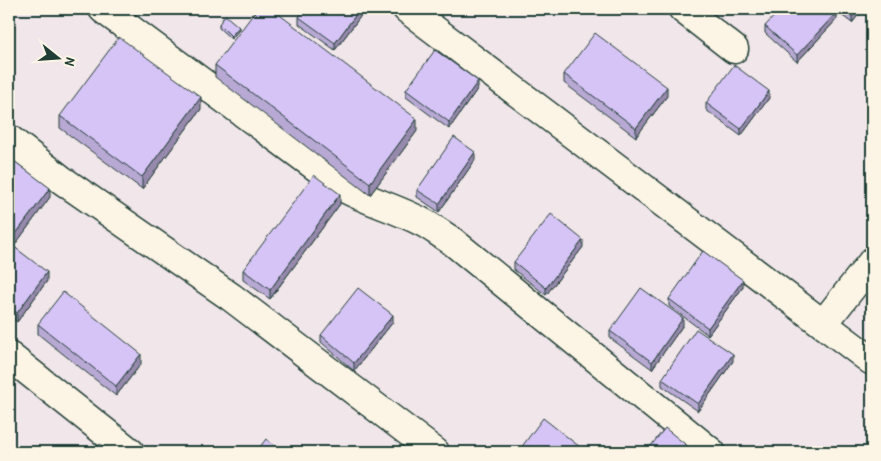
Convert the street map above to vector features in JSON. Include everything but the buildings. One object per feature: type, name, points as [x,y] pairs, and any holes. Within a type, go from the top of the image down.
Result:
[{"type":"street","points":[[103,9],[346,190],[422,222],[452,241],[711,452]]},
{"type":"street","points":[[407,9],[872,361]]},
{"type":"street","points":[[683,9],[734,49]]},
{"type":"street","points":[[9,139],[62,180],[231,297],[435,452]]},
{"type":"street","points":[[823,324],[872,262]]},
{"type":"street","points":[[9,356],[130,452]]}]
